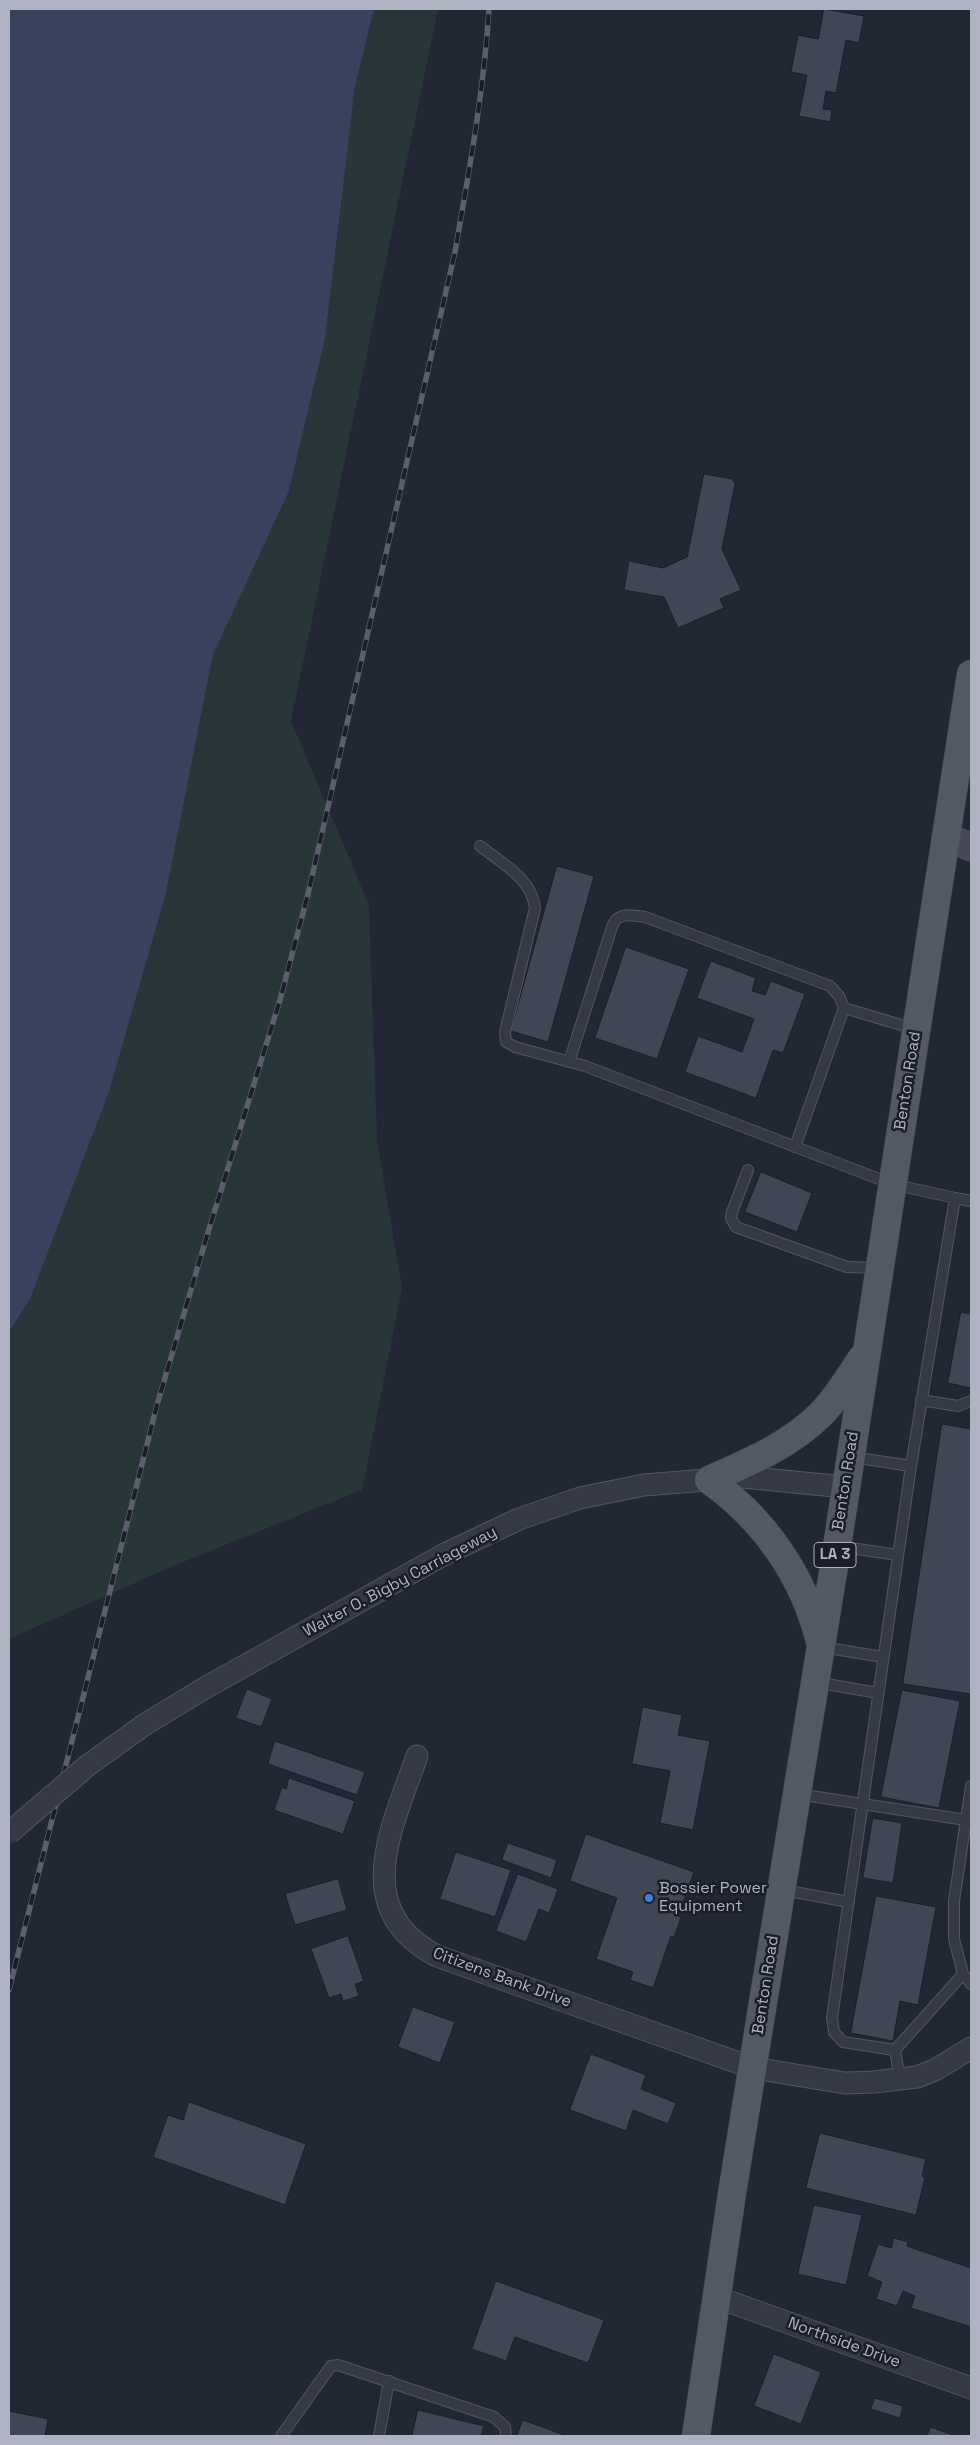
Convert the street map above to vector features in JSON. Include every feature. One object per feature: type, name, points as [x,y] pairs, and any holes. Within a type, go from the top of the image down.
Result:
[{"type":"main road","name":"Benton Road","points":[[696,2436],[716,2297],[837,1546],[971,674]]},
{"type":"main road","points":[[709,1480],[772,1452],[802,1432],[823,1413],[866,1354]]},
{"type":"main road","points":[[709,1480],[730,1495],[764,1531],[785,1558],[798,1584],[821,1646]]},
{"type":"street","points":[[946,838],[971,847]]},
{"type":"street","name":"Walter O. Bigby Carriageway","points":[[9,1834],[86,1766],[144,1725],[203,1689],[445,1554],[518,1519],[580,1498],[644,1485],[743,1477],[845,1487]]},
{"type":"street","name":"Citizens Bank Drive","points":[[417,1756],[387,1843],[383,1861],[384,1880],[392,1912],[401,1929],[411,1940],[437,1956],[753,2068],[846,2082],[900,2080],[916,2077],[935,2070],[971,2048]]},
{"type":"street","name":"Northside Drive","points":[[716,2297],[971,2388]]},
{"type":"lane","points":[[480,846],[522,880],[534,895],[535,908],[505,1032],[506,1042],[515,1047],[585,1066],[892,1184],[971,1200]]},
{"type":"lane","points":[[569,1062],[615,919],[629,914],[645,917],[830,986],[839,996],[844,1008],[795,1147]]},
{"type":"lane","points":[[844,1008],[916,1029]]},
{"type":"lane","points":[[748,1170],[732,1212],[731,1218],[736,1227],[847,1267],[879,1268]]},
{"type":"lane","points":[[895,2050],[843,2042],[834,2032],[832,2018],[910,1466],[954,1198]]},
{"type":"lane","points":[[921,1400],[971,1408]]},
{"type":"lane","points":[[958,1406],[971,1401]]},
{"type":"lane","points":[[850,1456],[910,1466]]},
{"type":"lane","points":[[837,1546],[898,1555]]},
{"type":"lane","points":[[821,1646],[883,1656]]},
{"type":"lane","points":[[815,1682],[878,1693]]},
{"type":"lane","points":[[971,1786],[954,1902],[954,1939],[963,1974],[971,1984]]},
{"type":"lane","points":[[797,1793],[966,1820]]},
{"type":"lane","points":[[782,1890],[849,1902]]},
{"type":"lane","points":[[895,2050],[963,1974]]},
{"type":"lane","points":[[895,2050],[900,2080]]},
{"type":"lane","points":[[281,2436],[330,2366],[345,2366],[494,2417],[505,2427],[506,2436]]},
{"type":"lane","points":[[379,2436],[389,2381]]},
{"type":"shaded area","points":[[374,9],[438,9],[291,721],[369,905],[377,1141],[402,1288],[362,1490],[173,1566],[9,1639],[9,1332],[30,1299],[109,1092],[166,893],[213,655],[289,491],[325,339],[355,87]]},
{"type":"water","points":[[9,9],[374,9],[355,87],[325,339],[289,491],[213,655],[166,893],[109,1092],[30,1299],[9,1332]]},
{"type":"building","points":[[824,9],[864,16],[859,43],[846,40],[836,93],[826,91],[823,109],[832,110],[830,122],[799,116],[807,75],[791,72],[798,35],[818,39]]},
{"type":"building","points":[[704,474],[732,479],[735,484],[722,549],[741,590],[720,599],[724,608],[678,628],[664,597],[624,590],[629,561],[663,568],[687,557]]},
{"type":"building","points":[[557,866],[594,876],[548,1042],[511,1031]]},
{"type":"building","points":[[626,947],[689,969],[657,1059],[595,1038]]},
{"type":"building","points":[[711,961],[756,978],[752,991],[765,995],[771,981],[805,994],[783,1053],[773,1050],[756,1098],[685,1072],[698,1036],[742,1052],[754,1019],[697,998]]},
{"type":"building","points":[[761,1172],[812,1193],[797,1232],[745,1212]]},
{"type":"building","points":[[961,1312],[971,1314],[971,1388],[948,1383]]},
{"type":"building","points":[[942,1424],[971,1429],[971,1694],[903,1684]]},
{"type":"building","points":[[247,1689],[272,1699],[261,1727],[236,1718]]},
{"type":"building","points":[[902,1690],[960,1701],[939,1808],[881,1797]]},
{"type":"building","points":[[643,1707],[682,1715],[678,1735],[710,1741],[693,1830],[660,1823],[670,1771],[632,1764]]},
{"type":"building","points":[[275,1741],[365,1772],[357,1795],[268,1764]]},
{"type":"building","points":[[289,1778],[355,1801],[343,1834],[274,1810],[282,1787],[286,1789]]},
{"type":"building","points":[[873,1818],[902,1823],[893,1883],[863,1878]]},
{"type":"building","points":[[586,1834],[694,1872],[678,1916],[681,1917],[674,1937],[671,1936],[653,1988],[630,1980],[633,1972],[596,1959],[617,1898],[570,1881]]},
{"type":"building","points":[[508,1843],[557,1860],[551,1878],[502,1860]]},
{"type":"building","points":[[456,1852],[511,1870],[495,1917],[440,1899]]},
{"type":"building","points":[[518,1874],[558,1889],[549,1913],[539,1909],[526,1942],[496,1931]]},
{"type":"building","points":[[338,1879],[347,1910],[295,1925],[285,1894]]},
{"type":"building","points":[[876,1896],[936,1907],[918,2005],[900,2001],[893,2041],[851,2033]]},
{"type":"building","points":[[348,1936],[364,1981],[355,1984],[359,1996],[343,2001],[341,1994],[329,1998],[311,1949]]},
{"type":"building","points":[[413,2007],[455,2022],[440,2063],[398,2047]]},
{"type":"building","points":[[591,2054],[646,2075],[641,2089],[676,2103],[668,2124],[633,2110],[626,2131],[570,2110]]},
{"type":"building","points":[[189,2102],[306,2144],[285,2205],[153,2157],[168,2115],[183,2120]]},
{"type":"building","points":[[820,2133],[926,2159],[922,2176],[925,2177],[916,2215],[806,2188]]},
{"type":"building","points":[[814,2205],[862,2215],[846,2285],[798,2274]]},
{"type":"building","points":[[894,2238],[908,2242],[907,2246],[971,2268],[971,2327],[911,2308],[915,2296],[903,2291],[897,2306],[876,2299],[882,2282],[867,2276],[878,2244],[891,2248]]},
{"type":"building","points":[[496,2281],[604,2320],[588,2363],[515,2337],[506,2361],[472,2349]]},
{"type":"building","points":[[774,2354],[821,2372],[801,2424],[754,2406]]},
{"type":"building","points":[[875,2398],[903,2406],[900,2418],[871,2409]]},
{"type":"building","points":[[418,2410],[484,2426],[481,2436],[412,2436]]},
{"type":"building","points":[[9,2411],[48,2419],[45,2436],[9,2436]]},
{"type":"building","points":[[523,2420],[567,2436],[517,2436]]},
{"type":"building","points":[[931,2427],[956,2436],[927,2436]]},
{"type":"railway","points":[[9,1990],[157,1405],[280,1000],[308,894],[455,252],[480,101],[489,9]]},
{"type":"place","name":"Bossier Power Equipment","points":[[649,1898]]}]
